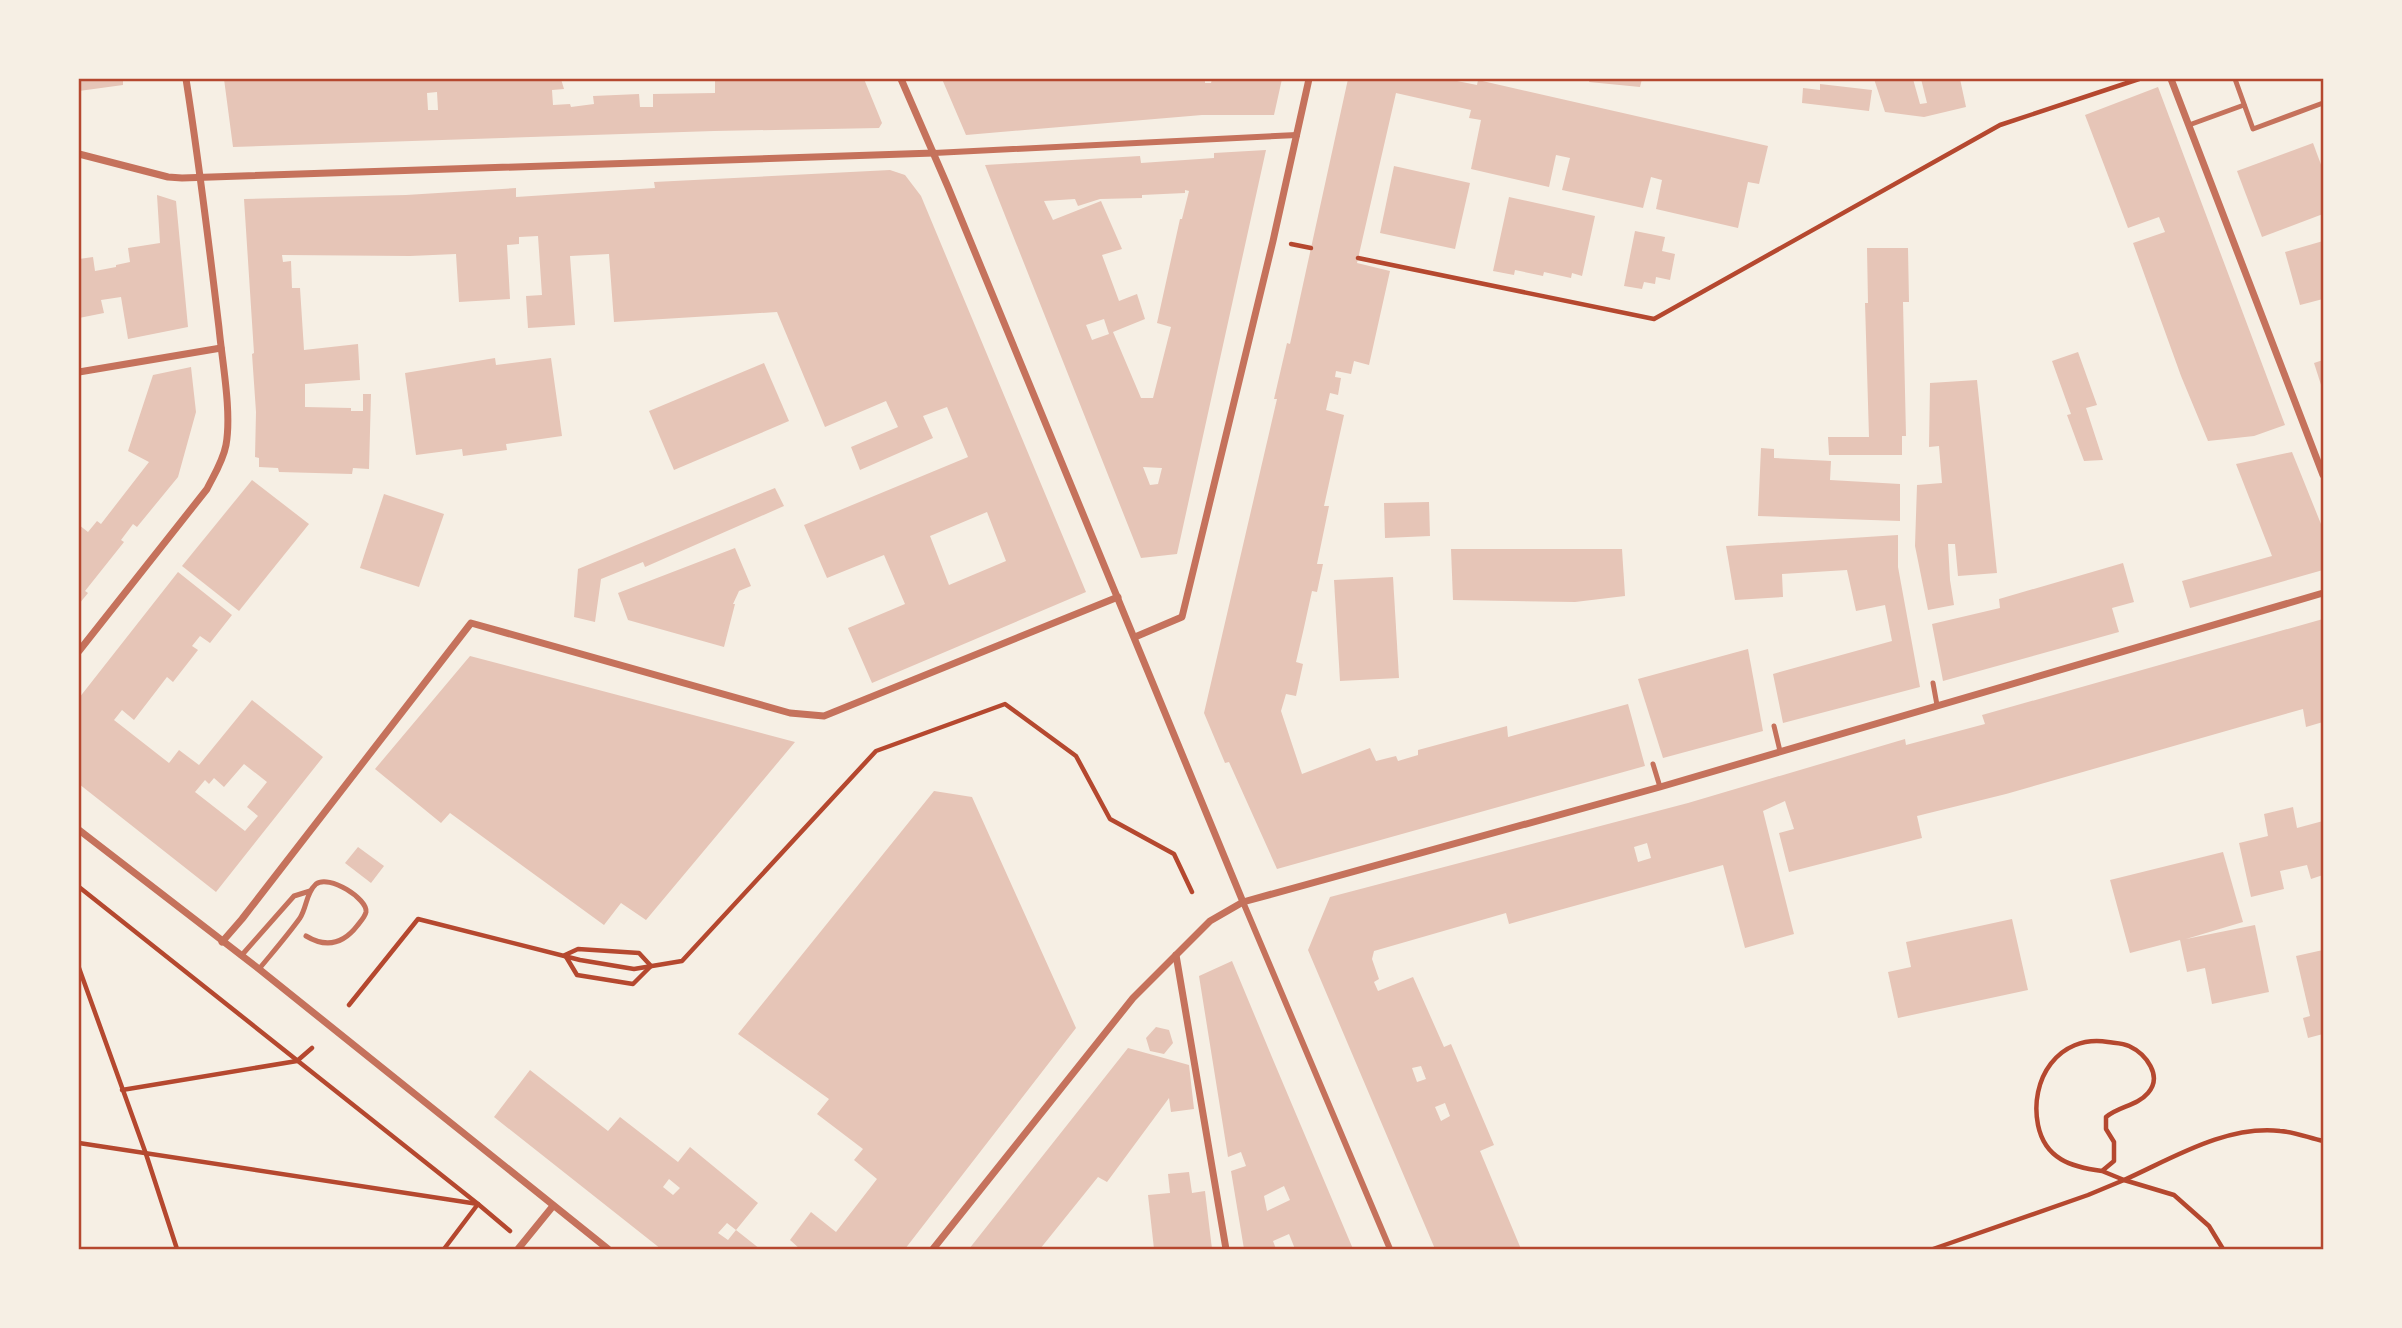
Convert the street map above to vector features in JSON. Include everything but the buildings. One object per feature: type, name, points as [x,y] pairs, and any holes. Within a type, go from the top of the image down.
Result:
[{"type":"street","points":[[79,651],[207,489],[220,464],[228,428],[202,177],[186,79]]},
{"type":"street","points":[[901,79],[1390,1249]]},
{"type":"street","points":[[1135,638],[1182,617],[1309,79]]},
{"type":"street","points":[[2171,79],[2323,475]]},
{"type":"street","points":[[79,154],[168,177],[202,177],[934,153],[1297,135]]},
{"type":"street","points":[[79,372],[221,348]]},
{"type":"street","points":[[933,1249],[1133,998],[1210,921],[1243,902],[1660,787],[2323,593]]},
{"type":"street","points":[[222,942],[471,624],[790,713],[824,716],[1118,597]]},
{"type":"street","points":[[79,830],[259,969],[608,1249]]},
{"type":"street","points":[[1176,955],[1226,1249]]},
{"type":"street","points":[[518,1249],[553,1206]]},
{"type":"lane","points":[[2235,79],[2253,129],[2323,103]]},
{"type":"lane","points":[[2189,125],[2244,105]]},
{"type":"lane","points":[[1933,683],[1937,705]]},
{"type":"lane","points":[[1774,726],[1780,751]]},
{"type":"lane","points":[[1653,764],[1660,787]]},
{"type":"lane","points":[[259,969],[302,915],[310,891],[319,882],[327,880],[337,884],[363,903],[366,915],[349,937],[334,943],[318,943],[306,936]]},
{"type":"lane","points":[[241,956],[294,896],[310,891]]},
{"type":"path","points":[[1358,258],[1654,319],[2000,125],[2139,79]]},
{"type":"path","points":[[349,1005],[418,919],[565,956],[634,969],[682,961],[876,751],[1005,704],[1076,756],[1111,819],[1174,854],[1192,892]]},
{"type":"path","points":[[79,887],[524,1242]]},
{"type":"path","points":[[565,956],[578,949],[639,953],[651,966]]},
{"type":"path","points":[[565,956],[576,975],[633,984],[651,966]]},
{"type":"path","points":[[79,968],[177,1249]]},
{"type":"path","points":[[2102,1171],[2114,1161],[2114,1142],[2106,1129],[2106,1117],[2115,1109],[2132,1104],[2148,1094],[2153,1085],[2154,1070],[2129,1046],[2096,1040],[2066,1049],[2049,1063],[2036,1097],[2037,1122],[2042,1143],[2061,1160],[2078,1167],[2102,1171],[2174,1195],[2210,1226],[2223,1249]]},
{"type":"path","points":[[122,1090],[297,1061],[312,1048]]},
{"type":"path","points":[[1933,1249],[2088,1195],[2218,1138],[2249,1131],[2280,1131],[2323,1142]]},
{"type":"path","points":[[79,1143],[478,1204]]},
{"type":"path","points":[[444,1249],[478,1204]]}]
